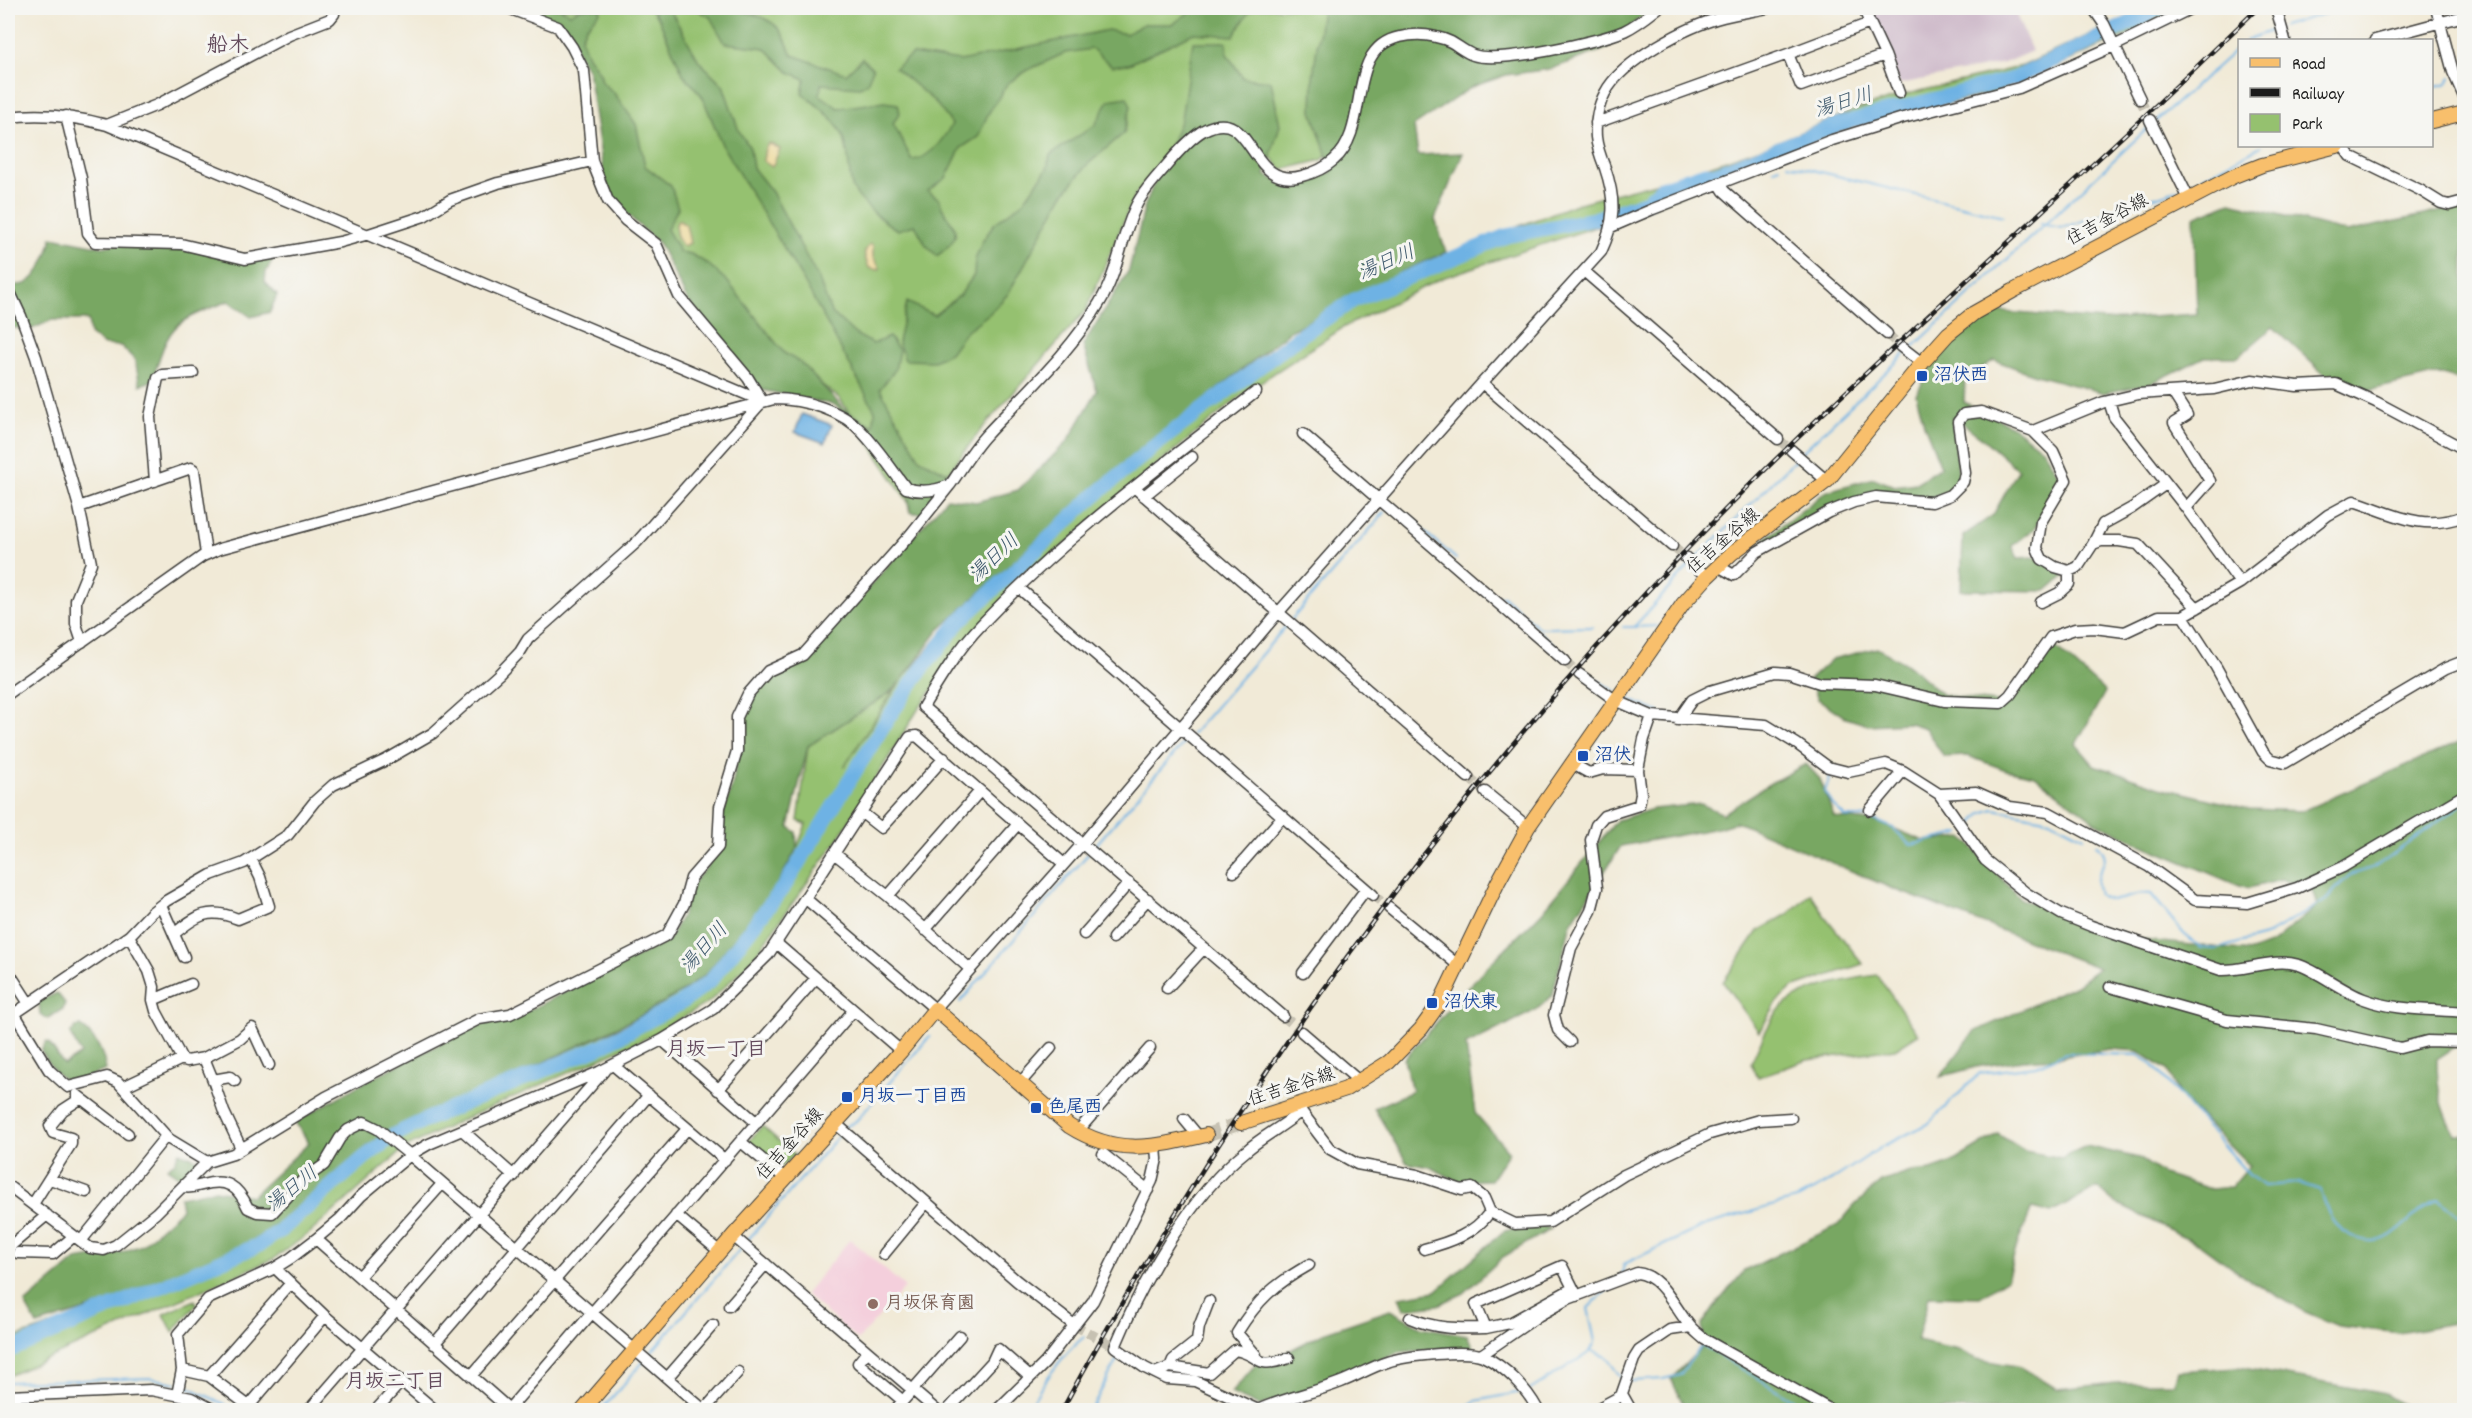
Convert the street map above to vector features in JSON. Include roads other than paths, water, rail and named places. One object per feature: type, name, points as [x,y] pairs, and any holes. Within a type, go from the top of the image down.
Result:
[{"type":"main road","points":[[2433,121],[2464,113]]},
{"type":"main road","name":"住吉金谷線","points":[[1241,1124],[1300,1108],[1333,1095],[1389,1062],[1420,1029],[1441,1001],[1498,882],[1528,827],[1683,604],[1718,566],[1827,481],[1948,334],[1974,313],[2185,191],[2314,148]]},
{"type":"main road","points":[[935,1010],[1078,1131],[1114,1145],[1155,1147],[1202,1136]]},
{"type":"main road","name":"住吉金谷線","points":[[583,1410],[642,1357],[720,1252],[740,1242],[785,1178],[840,1128],[935,1010]]},
{"type":"street","points":[[106,125],[156,105],[289,35],[330,19],[335,8]]},
{"type":"street","points":[[508,8],[558,27],[572,47],[584,71],[592,161],[608,201],[625,220],[656,244],[679,296],[748,378],[762,401]]},
{"type":"street","points":[[8,1186],[77,1239],[95,1250],[104,1250],[116,1245],[183,1187],[207,1162],[233,1154],[326,1096],[479,1018],[510,1014],[667,935],[674,926],[684,904],[691,878],[718,846],[720,807],[737,751],[737,717],[748,694],[768,671],[803,655],[910,535],[986,436],[1035,386],[1083,328],[1108,288],[1136,206],[1147,188],[1177,153],[1202,131],[1221,123],[1234,126],[1269,171],[1285,177],[1298,177],[1326,166],[1344,150],[1352,134],[1360,101],[1362,80],[1372,54],[1394,38],[1426,35],[1448,41],[1473,55],[1502,57],[1604,38],[1627,29],[1658,8]]},
{"type":"street","points":[[806,899],[935,1010],[1064,864],[1088,847],[1285,620],[1379,501],[1601,252],[1612,225],[1614,202],[1596,139],[1596,123],[1605,91],[1624,69],[1718,12],[1768,8]]},
{"type":"street","points":[[1863,8],[1885,55],[1899,93]]},
{"type":"street","points":[[2093,8],[2104,24],[2140,99]]},
{"type":"street","points":[[1612,225],[1842,137],[2019,88],[2192,8]]},
{"type":"street","points":[[2276,8],[2282,30]]},
{"type":"street","points":[[2436,8],[2454,74],[2464,97]]},
{"type":"street","points":[[2379,39],[2464,16]]},
{"type":"street","points":[[1596,123],[1870,23]]},
{"type":"street","points":[[1788,54],[1801,86],[1885,55]]},
{"type":"street","points":[[66,116],[81,178],[88,233],[95,242],[181,244],[245,259],[340,242],[369,234],[424,216],[450,200],[498,183],[592,161]]},
{"type":"street","points":[[8,117],[66,116],[106,125],[762,401]]},
{"type":"street","points":[[2150,120],[2185,191]]},
{"type":"street","points":[[2344,147],[2350,156],[2420,190],[2441,203],[2449,205],[2464,201]]},
{"type":"street","points":[[1719,183],[1724,191],[1887,334]]},
{"type":"street","points":[[1585,272],[1778,439]]},
{"type":"street","points":[[8,288],[36,357],[79,507],[91,563],[76,600],[76,624],[82,642]]},
{"type":"street","points":[[1900,346],[1922,363]]},
{"type":"street","points":[[155,481],[150,417],[158,378],[162,375],[193,373]]},
{"type":"street","points":[[2033,431],[2109,401],[2138,394],[2214,389],[2252,380],[2296,386],[2336,384],[2376,402],[2464,449]]},
{"type":"street","points":[[1482,383],[1672,546]]},
{"type":"street","points":[[1256,392],[1080,531],[1019,588],[980,626],[922,707],[1283,1016]]},
{"type":"street","points":[[2174,393],[2187,415],[2174,423],[2210,481],[2186,508]]},
{"type":"street","points":[[8,694],[206,554],[234,543],[762,401],[787,399],[805,403],[850,421],[864,433],[906,488],[930,491],[950,485]]},
{"type":"street","points":[[128,1134],[80,1099],[49,1070],[11,1015],[129,936],[161,905],[212,875],[251,859],[288,835],[315,801],[333,785],[386,760],[433,733],[499,674],[520,652],[528,639],[637,542],[762,401]]},
{"type":"street","points":[[2109,401],[2114,417],[2186,508],[2240,583]]},
{"type":"street","points":[[1718,566],[1734,575],[1757,552],[1828,512],[1854,502],[1876,497],[1932,502],[1950,495],[1963,482],[1965,473],[1958,430],[1958,422],[1964,414],[1981,412],[2033,431],[2053,451],[2066,480],[2041,522],[2037,548],[2043,559],[2055,567],[2069,571],[2078,567],[2103,524],[2132,508],[2166,483]]},
{"type":"street","points":[[1303,434],[1565,661]]},
{"type":"street","points":[[1791,450],[1827,481]]},
{"type":"street","points":[[1144,496],[1192,457]]},
{"type":"street","points":[[79,507],[191,468],[194,470],[206,554]]},
{"type":"street","points":[[1134,488],[1468,777]]},
{"type":"street","points":[[1678,720],[1692,700],[1710,691],[1775,672],[1789,672],[1820,683],[1875,685],[1944,701],[2001,703],[2010,695],[2051,637],[2075,629],[2094,628],[2125,632],[2159,616],[2183,616],[2240,583],[2328,514],[2354,501],[2409,521],[2427,524],[2449,522],[2464,516]]},
{"type":"street","points":[[2093,544],[2101,541],[2138,544],[2197,608]]},
{"type":"street","points":[[1690,561],[1707,577]]},
{"type":"street","points":[[2041,602],[2059,593],[2069,584],[2069,571]]},
{"type":"street","points":[[1019,588],[1370,892],[1303,973]]},
{"type":"street","points":[[2183,616],[2216,667],[2263,752],[2270,759],[2284,763],[2464,660]]},
{"type":"street","points":[[1579,674],[1615,700],[1653,716],[1678,720],[1766,725],[1828,767],[1848,772],[1886,764],[1903,771],[1939,794],[1985,860],[2025,893],[2061,914],[2091,926],[2221,970],[2234,971],[2268,964],[2299,965],[2337,987],[2390,1007],[2464,1012]]},
{"type":"street","points":[[1570,1042],[1558,1030],[1554,1015],[1571,948],[1591,911],[1597,888],[1591,840],[1596,825],[1604,816],[1639,805],[1641,794],[1638,770],[1644,739],[1653,716]]},
{"type":"street","points":[[177,1395],[182,1370],[178,1334],[208,1299],[275,1268],[316,1239],[340,1219],[361,1196],[411,1155],[429,1144],[610,1066],[662,1040],[713,1009],[768,956],[836,854],[910,736],[917,736],[944,758],[1064,864]]},
{"type":"street","points":[[862,813],[881,828],[944,758]]},
{"type":"street","points":[[1571,764],[1589,773],[1602,769],[1638,770]]},
{"type":"street","points":[[1870,810],[1903,771]]},
{"type":"street","points":[[888,896],[980,791]]},
{"type":"street","points":[[1485,792],[1528,827]]},
{"type":"street","points":[[1939,794],[1976,792],[2010,807],[2048,812],[2148,866],[2195,900],[2247,903],[2297,888],[2343,867],[2464,795]]},
{"type":"street","points":[[1234,872],[1283,816]]},
{"type":"street","points":[[925,930],[1018,824]]},
{"type":"street","points":[[836,854],[888,896],[970,969]]},
{"type":"street","points":[[174,934],[205,913],[222,912],[238,919],[269,906],[260,877],[251,859]]},
{"type":"street","points":[[1084,934],[1129,883]]},
{"type":"street","points":[[1113,938],[1148,899]]},
{"type":"street","points":[[161,905],[184,957]]},
{"type":"street","points":[[1389,908],[1459,966]]},
{"type":"street","points":[[129,936],[149,971],[154,987],[153,1000],[156,1011],[182,1059],[187,1061],[204,1058],[240,1039],[252,1028],[270,1065]]},
{"type":"street","points":[[776,943],[901,1051]]},
{"type":"street","points":[[1167,988],[1204,948]]},
{"type":"street","points":[[8,971],[28,1002]]},
{"type":"street","points":[[718,1090],[816,978]]},
{"type":"street","points":[[153,1000],[191,984]]},
{"type":"street","points":[[2110,987],[2227,1020],[2316,1029],[2400,1048],[2427,1041],[2464,1042]]},
{"type":"street","points":[[316,1239],[508,1410],[853,1011]]},
{"type":"street","points":[[1302,1032],[1359,1081]]},
{"type":"street","points":[[662,1040],[757,1123]]},
{"type":"street","points":[[1020,1083],[1051,1048]]},
{"type":"street","points":[[1078,1131],[1150,1048]]},
{"type":"street","points":[[204,1058],[224,1112],[241,1149]]},
{"type":"street","points":[[123,1087],[182,1059]]},
{"type":"street","points":[[610,1066],[649,1095],[724,1160]]},
{"type":"street","points":[[309,1410],[365,1349],[610,1066]]},
{"type":"street","points":[[68,1087],[72,1088],[91,1080],[107,1077],[118,1082],[166,1136],[207,1162]]},
{"type":"street","points":[[213,1080],[230,1077],[236,1081]]},
{"type":"street","points":[[434,1344],[649,1095]]},
{"type":"street","points":[[33,1204],[71,1144],[71,1138],[53,1132],[50,1126],[63,1110],[80,1099]]},
{"type":"street","points":[[1538,1410],[1507,1371],[1481,1355],[1413,1355],[1387,1362],[1341,1382],[1258,1410],[1195,1382],[1167,1379],[1115,1347],[1124,1324],[1174,1234],[1214,1182],[1246,1151],[1282,1127],[1300,1108],[1330,1149],[1358,1164],[1418,1175],[1462,1190],[1472,1188],[1484,1198],[1490,1212],[1515,1224],[1550,1222],[1624,1175],[1710,1134],[1759,1120],[1791,1118]]},
{"type":"street","points":[[1184,1119],[1202,1136]]},
{"type":"street","points":[[183,1187],[190,1188],[217,1182],[230,1184],[241,1194],[248,1208],[257,1212],[272,1213],[303,1180],[324,1165],[340,1138],[348,1130],[364,1122],[378,1129],[411,1155],[704,1410],[738,1371]]},
{"type":"street","points":[[840,1128],[1017,1281],[1074,1325]]},
{"type":"street","points":[[471,1376],[687,1129]]},
{"type":"street","points":[[462,1130],[514,1176]]},
{"type":"street","points":[[13,1251],[52,1254],[77,1239],[166,1136]]},
{"type":"street","points":[[741,1142],[785,1178]]},
{"type":"street","points":[[997,1410],[1030,1377],[1093,1301],[1148,1190],[1155,1172],[1155,1147]]},
{"type":"street","points":[[1103,1154],[1148,1190]]},
{"type":"street","points":[[50,1179],[86,1192]]},
{"type":"street","points":[[359,1277],[442,1184]]},
{"type":"street","points":[[884,1254],[926,1203]]},
{"type":"street","points":[[1424,1249],[1459,1238],[1481,1225],[1490,1212]]},
{"type":"street","points":[[13,1251],[47,1215]]},
{"type":"street","points":[[676,1215],[720,1252]]},
{"type":"street","points":[[740,1242],[936,1410]]},
{"type":"street","points":[[729,1306],[766,1264]]},
{"type":"street","points":[[1263,1362],[1237,1333],[1248,1314],[1279,1282],[1309,1265]]},
{"type":"street","points":[[1486,1328],[1476,1304],[1562,1266],[1575,1292]]},
{"type":"street","points":[[275,1268],[325,1316],[435,1410]]},
{"type":"street","points":[[1410,1318],[1428,1326],[1452,1329],[1486,1328],[1510,1323],[1575,1292],[1606,1285],[1637,1273],[1646,1274],[1658,1284],[1691,1328],[1719,1349],[1831,1410]]},
{"type":"street","points":[[208,1376],[291,1283]]},
{"type":"street","points":[[1481,1355],[1575,1292]]},
{"type":"street","points":[[1170,1367],[1173,1360],[1197,1341],[1199,1327],[1209,1301]]},
{"type":"street","points":[[182,1370],[208,1376],[251,1408],[325,1316]]},
{"type":"street","points":[[667,1378],[713,1325]]},
{"type":"street","points":[[1631,1410],[1626,1385],[1634,1359],[1639,1351],[1670,1330],[1691,1328]]},
{"type":"street","points":[[895,1410],[960,1336]]},
{"type":"street","points":[[948,1410],[992,1362],[998,1349],[1030,1377]]},
{"type":"street","points":[[1155,1373],[1170,1367],[1209,1373],[1235,1350],[1246,1352],[1259,1363],[1271,1364],[1288,1358]]},
{"type":"street","points":[[867,1352],[858,1363],[903,1401]]},
{"type":"street","points":[[376,1410],[402,1381]]},
{"type":"street","points":[[1595,1410],[1626,1385]]},
{"type":"street","points":[[8,1396],[151,1390],[191,1398],[214,1410]]},
{"type":"water","points":[[802,414],[832,425],[825,443],[795,432]]},
{"type":"waterway","name":"湯日川","points":[[8,1351],[259,1245],[281,1230],[394,1135],[600,1047],[681,1003],[710,981],[785,885],[888,718],[924,666],[959,622],[1093,497],[1158,443],[1304,333],[1354,300],[1506,236],[1594,219],[1647,201],[1661,188],[1705,173],[1714,174],[1840,124],[2016,78],[2161,8]]},
{"type":"waterway","points":[[2283,26],[2331,12],[2330,8]]},
{"type":"waterway","points":[[2249,39],[2278,28]]},
{"type":"waterway","points":[[2156,121],[2238,48]]},
{"type":"waterway","points":[[2433,87],[2448,83],[2451,77]]},
{"type":"waterway","points":[[1910,350],[2149,127]]},
{"type":"waterway","points":[[2187,186],[2259,147]]},
{"type":"waterway","points":[[1788,164],[2003,216]]},
{"type":"waterway","points":[[1774,169],[1780,167]]},
{"type":"waterway","points":[[2040,224],[2062,228],[2179,189]]},
{"type":"waterway","points":[[1801,453],[1905,354]]},
{"type":"waterway","points":[[1694,561],[1796,459]]},
{"type":"waterway","points":[[1400,511],[1456,559]]},
{"type":"waterway","points":[[1292,619],[1385,512]]},
{"type":"waterway","points":[[1623,627],[1634,627],[1690,565]]},
{"type":"waterway","points":[[1499,597],[1503,596],[1539,628],[1592,627]]},
{"type":"waterway","points":[[1192,734],[1287,625]]},
{"type":"waterway","points":[[1634,627],[1657,626]]},
{"type":"waterway","points":[[1539,632],[1569,657]]},
{"type":"waterway","points":[[1595,679],[1615,691]]},
{"type":"waterway","points":[[1625,698],[1659,712]]},
{"type":"waterway","points":[[1094,847],[1188,738]]},
{"type":"waterway","points":[[1831,775],[1825,791],[1833,805],[1846,817],[1867,817],[1893,828],[1911,845],[1961,833]]},
{"type":"waterway","points":[[2097,844],[2105,858],[2097,880],[2099,895],[2106,899],[2118,900],[2151,894],[2184,934],[2201,948],[2216,949],[2265,936],[2326,900],[2350,875],[2375,867],[2464,803]]},
{"type":"waterway","points":[[1968,829],[1982,813],[1994,809],[2050,820],[2084,837]]},
{"type":"waterway","points":[[960,1002],[1088,854]]},
{"type":"waterway","points":[[845,1127],[856,1121],[930,1036]]},
{"type":"waterway","points":[[1622,1274],[1624,1264],[1706,1225],[1799,1198],[1832,1180],[1883,1146],[1928,1124],[1980,1073],[2036,1066],[2066,1053],[2138,1055],[2151,1063],[2250,1176],[2264,1186],[2299,1183],[2320,1190],[2335,1224],[2353,1237],[2376,1241],[2390,1236],[2438,1199],[2464,1219]]},
{"type":"waterway","points":[[745,1243],[842,1132]]},
{"type":"waterway","points":[[647,1357],[742,1247]]},
{"type":"waterway","points":[[1530,1390],[1590,1352],[1595,1342],[1588,1308],[1610,1287]]},
{"type":"waterway","points":[[1028,1410],[1053,1371],[1084,1337]]},
{"type":"waterway","points":[[1631,1381],[1663,1379],[1680,1375],[1702,1345],[1810,1410]]},
{"type":"waterway","points":[[1591,1351],[1606,1357],[1623,1380]]},
{"type":"waterway","points":[[1091,1410],[1118,1358]]},
{"type":"waterway","points":[[601,1410],[644,1361]]},
{"type":"waterway","points":[[8,1382],[150,1378],[176,1383]]},
{"type":"waterway","points":[[182,1384],[232,1410]]},
{"type":"waterway","points":[[1462,1410],[1475,1401],[1521,1392]]},
{"type":"tunnel","points":[[2140,99],[2150,120]]},
{"type":"tunnel","points":[[1887,334],[1900,346]]},
{"type":"tunnel","points":[[1778,439],[1791,450]]},
{"type":"tunnel","points":[[1672,546],[1685,557]]},
{"type":"tunnel","points":[[1565,661],[1579,674]]},
{"type":"tunnel","points":[[1468,777],[1485,792]]},
{"type":"tunnel","points":[[1373,895],[1389,908]]},
{"type":"tunnel","points":[[1283,1016],[1302,1032]]},
{"type":"tunnel","points":[[1206,1135],[1241,1123]]},
{"type":"tunnel","points":[[1074,1325],[1115,1347]]},
{"type":"railway","points":[[1062,1410],[1128,1293],[1197,1179],[1270,1067],[1347,957],[1427,850],[1511,746],[1690,546],[1769,466],[2258,8]]},
{"type":"place","name":"沼伏西","points":[[1922,376]]},
{"type":"place","name":"沼伏","points":[[1583,756]]},
{"type":"place","name":"沼伏東","points":[[1432,1003]]},
{"type":"place","name":"月坂一丁目西","points":[[847,1097]]},
{"type":"place","name":"色尾西","points":[[1036,1108]]},
{"type":"place","name":"月坂保育園","points":[[873,1304]]},
{"type":"district","name":"船木","points":[[228,47]]},
{"type":"district","name":"月坂一丁目","points":[[716,1051]]},
{"type":"district","name":"月坂二丁目","points":[[395,1383]]}]
